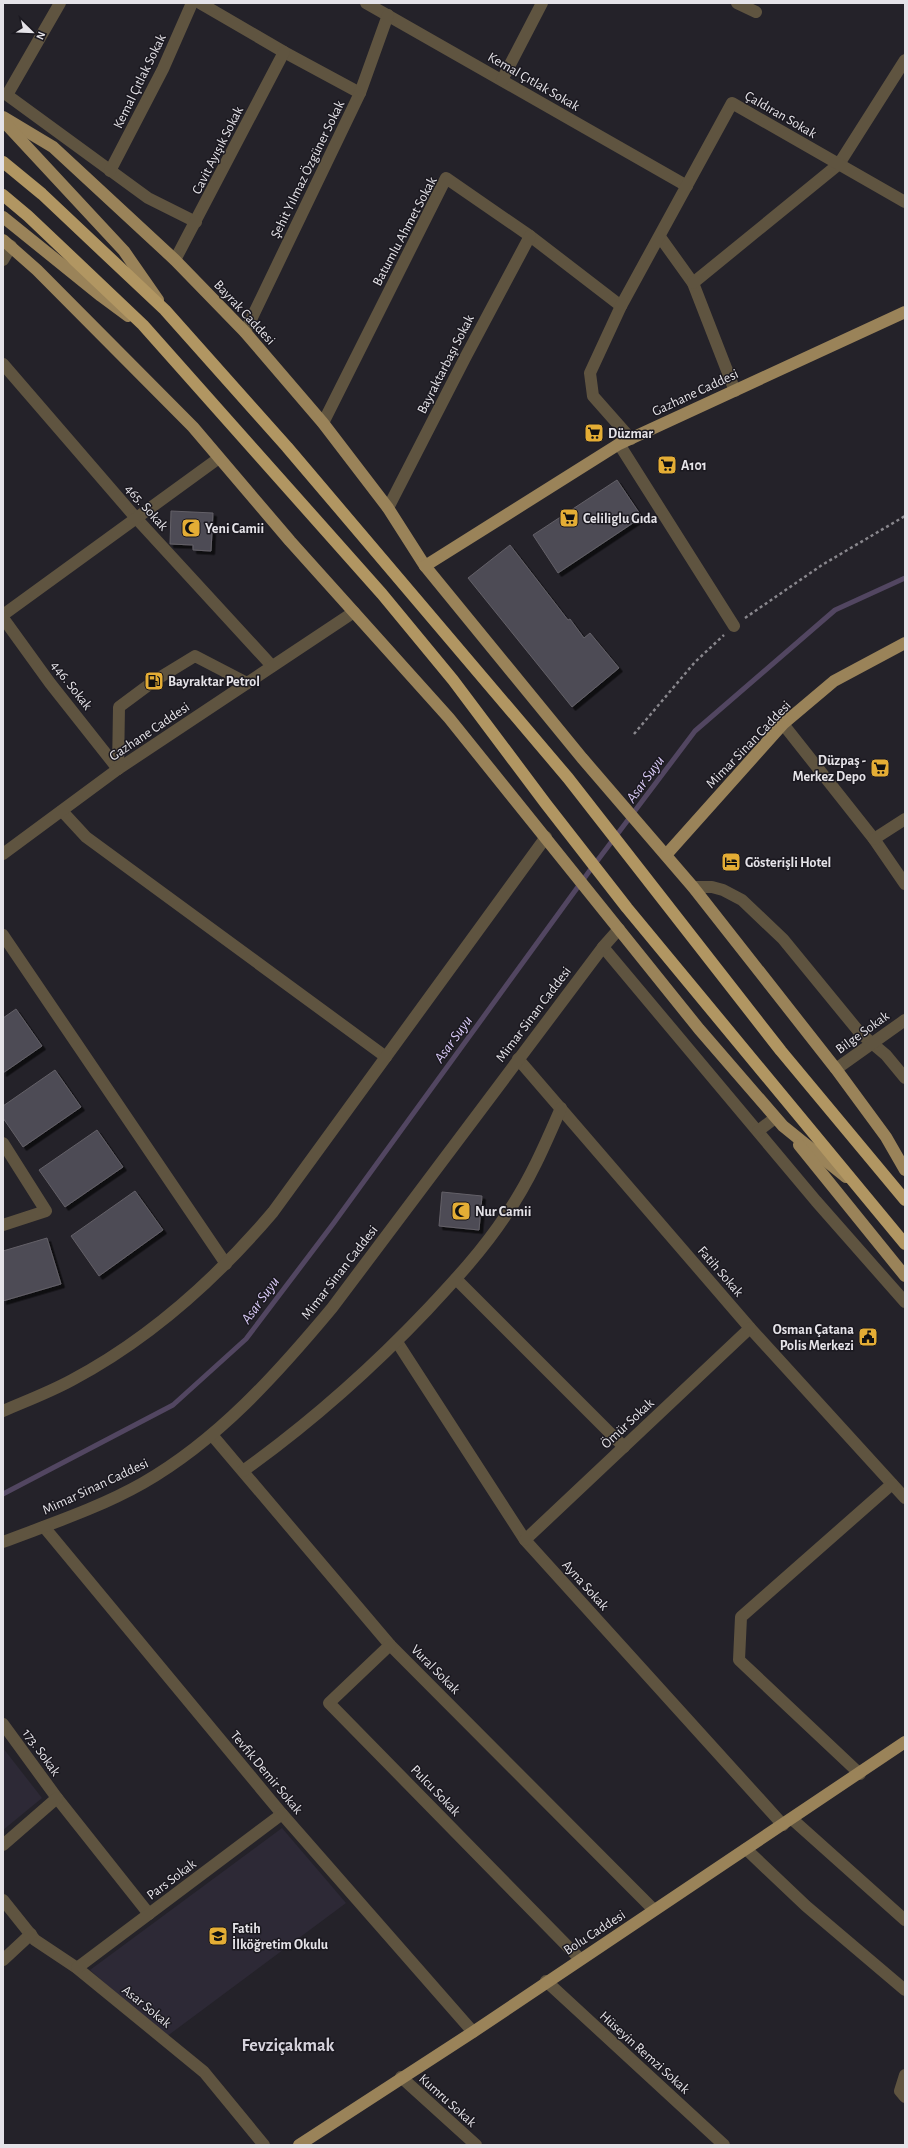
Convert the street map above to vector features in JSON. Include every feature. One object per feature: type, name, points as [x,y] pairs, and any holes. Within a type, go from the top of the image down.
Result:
[{"type":"highway","points":[[3,162],[42,194],[166,310],[297,458],[568,778],[781,1051],[905,1200]]},
{"type":"highway","points":[[3,195],[28,216],[147,330],[382,594],[453,680],[546,804],[627,908],[905,1244]]},
{"type":"main road","name":"Bayrak Caddesi","points":[[3,119],[53,147],[175,260],[245,332],[323,423],[388,508],[425,566],[582,758],[693,887],[836,1070],[886,1137],[905,1170]]},
{"type":"main road","points":[[3,119],[124,251],[166,310]]},
{"type":"main road","points":[[3,217],[101,296],[147,330]]},
{"type":"main road","points":[[7,243],[37,270],[187,422],[290,541],[449,718],[699,1029],[779,1122],[905,1276]]},
{"type":"main road","name":"Gazhane Caddesi","points":[[425,566],[619,444],[905,312]]},
{"type":"main road","name":"Mimar Sinan Caddesi","points":[[666,855],[783,724],[834,681],[905,643]]},
{"type":"main road","points":[[779,1122],[853,1182]]},
{"type":"main road","name":"Bolu Caddesi","points":[[299,2145],[401,2077],[473,2032],[580,1959],[860,1774],[905,1742]]},
{"type":"street","points":[[60,3],[7,95],[148,198],[196,222]]},
{"type":"street","name":"Kemal Çıtlak Sokak","points":[[110,171],[163,69],[192,3]]},
{"type":"street","points":[[200,3],[284,52],[360,93]]},
{"type":"street","name":"Kemal Çıtlak Sokak","points":[[366,3],[687,186]]},
{"type":"street","points":[[502,80],[542,3]]},
{"type":"street","points":[[738,3],[756,12]]},
{"type":"street","name":"Şehit Yılmaz Özgüner Sokak","points":[[245,332],[360,93],[388,15]]},
{"type":"street","name":"Cavit Ayışık Sokak","points":[[175,260],[284,52]]},
{"type":"street","points":[[693,283],[838,164],[905,60]]},
{"type":"street","name":"Çaldıran Sokak","points":[[631,439],[593,396],[590,373],[621,306],[732,103],[905,202]]},
{"type":"street","name":"Batumlu Ahmet Sokak","points":[[323,423],[446,178],[530,236],[621,306]]},
{"type":"street","name":"Bayraktarbaşı Sokak","points":[[388,508],[530,236]]},
{"type":"street","points":[[660,237],[693,283],[736,390]]},
{"type":"street","points":[[3,260],[7,243]]},
{"type":"street","name":"465. Sokak","points":[[3,364],[136,518],[272,666]]},
{"type":"street","points":[[619,444],[734,626]]},
{"type":"street","name":"446. Sokak","points":[[118,769],[50,683],[3,616],[219,458]]},
{"type":"street","name":"Gazhane Caddesi","points":[[3,854],[118,769],[354,612]]},
{"type":"street","points":[[118,769],[119,707],[154,681],[195,656],[247,683]]},
{"type":"street","points":[[783,724],[874,840],[905,884]]},
{"type":"street","points":[[62,811],[86,837],[386,1057]]},
{"type":"street","points":[[874,840],[905,819]]},
{"type":"street","points":[[3,1411],[71,1381],[132,1343],[173,1313],[226,1264],[273,1212],[546,837]]},
{"type":"street","points":[[693,887],[712,887],[723,890],[742,900],[783,939],[860,1033],[886,1055],[905,1078]]},
{"type":"street","name":"Mimar Sinan Caddesi","points":[[3,1542],[44,1527],[143,1483],[184,1457],[212,1435],[290,1357],[332,1308],[603,947],[619,930]]},
{"type":"street","points":[[3,935],[226,1264]]},
{"type":"street","points":[[603,947],[816,1201],[905,1302]]},
{"type":"street","name":"Bilge Sokak","points":[[836,1070],[872,1042],[905,1020]]},
{"type":"street","name":"Fatih Sokak","points":[[518,1059],[750,1328],[905,1498]]},
{"type":"street","points":[[243,1471],[284,1442],[329,1406],[397,1342],[456,1279],[506,1215],[525,1185],[542,1152],[561,1108]]},
{"type":"street","points":[[758,1131],[779,1122]]},
{"type":"street","points":[[3,1143],[46,1211],[3,1225]]},
{"type":"street","points":[[456,1279],[624,1447]]},
{"type":"street","name":"Ömür Sokak","points":[[525,1540],[750,1328]]},
{"type":"street","name":"Ayna Sokak","points":[[397,1342],[525,1540],[787,1822],[905,1920]]},
{"type":"street","name":"Vural Sokak","points":[[212,1435],[390,1645],[654,1910]]},
{"type":"street","points":[[860,1774],[739,1660],[741,1617],[892,1484]]},
{"type":"street","name":"Tevfik Demir Sokak","points":[[44,1527],[282,1814],[473,2032]]},
{"type":"street","name":"Pulcu Sokak","points":[[390,1645],[329,1703],[580,1959]]},
{"type":"street","name":"173. Sokak","points":[[3,1724],[57,1798],[149,1914]]},
{"type":"street","points":[[3,1845],[57,1798]]},
{"type":"street","name":"Pars Sokak","points":[[77,1968],[282,1814]]},
{"type":"street","points":[[746,1850],[806,1906],[905,1990]]},
{"type":"street","name":"Asar Sokak","points":[[3,1900],[35,1940],[77,1968],[204,2072],[264,2145]]},
{"type":"street","points":[[3,1960],[31,1934]]},
{"type":"street","name":"Hüseyin Remzi Sokak","points":[[546,1982],[724,2145]]},
{"type":"street","points":[[905,2075],[900,2091],[905,2097]]},
{"type":"street","name":"Kumru Sokak","points":[[401,2077],[476,2145]]},
{"type":"path","points":[[634,734],[695,662],[734,626],[822,565],[905,516]]},
{"type":"shaded area","points":[[3,1748],[42,1798],[3,1830]]},
{"type":"shaded area","name":"Fatih İlköğretim Okulu","points":[[282,1828],[346,1903],[166,2037],[90,1970]]},
{"type":"building","points":[[617,480],[642,517],[558,573],[533,535]]},
{"type":"building","name":"Yeni Camii","points":[[171,511],[213,513],[211,551],[193,550],[193,545],[170,544]]},
{"type":"building","points":[[510,545],[568,620],[570,619],[584,638],[590,633],[619,668],[572,707],[468,578]]},
{"type":"building","points":[[16,1009],[42,1046],[3,1073],[3,1018]]},
{"type":"building","points":[[55,1070],[81,1107],[23,1147],[3,1118],[3,1106]]},
{"type":"building","points":[[97,1130],[123,1167],[65,1207],[39,1170]]},
{"type":"building","points":[[135,1191],[163,1230],[99,1276],[71,1236]]},
{"type":"building","name":"Nur Camii","points":[[442,1192],[482,1196],[479,1230],[439,1226]]},
{"type":"building","points":[[47,1238],[61,1284],[3,1301],[3,1251]]},
{"type":"waterway","name":"Asar Suyu","points":[[3,1494],[173,1405],[246,1339],[333,1224],[588,873],[695,731],[835,610],[905,578]]},
{"type":"place","name":"Düzmar","points":[[594,433]]},
{"type":"place","name":"A101","points":[[667,465]]},
{"type":"place","name":"Celiliglu Gıda","points":[[569,518]]},
{"type":"place","name":"Yeni Camii","points":[[191,528]]},
{"type":"place","name":"Bayraktar Petrol","points":[[154,681]]},
{"type":"place","name":"Düzpaş - Merkez Depo","points":[[880,768]]},
{"type":"place","name":"Gösterişli Hotel","points":[[731,862]]},
{"type":"place","name":"Nur Camii","points":[[461,1211]]},
{"type":"place","name":"Osman Çatana Polis Merkezi","points":[[868,1337]]},
{"type":"place","name":"Fatih İlköğretim Okulu","points":[[218,1936]]},
{"type":"district","name":"Fevziçakmak","points":[[288,2045]]}]
